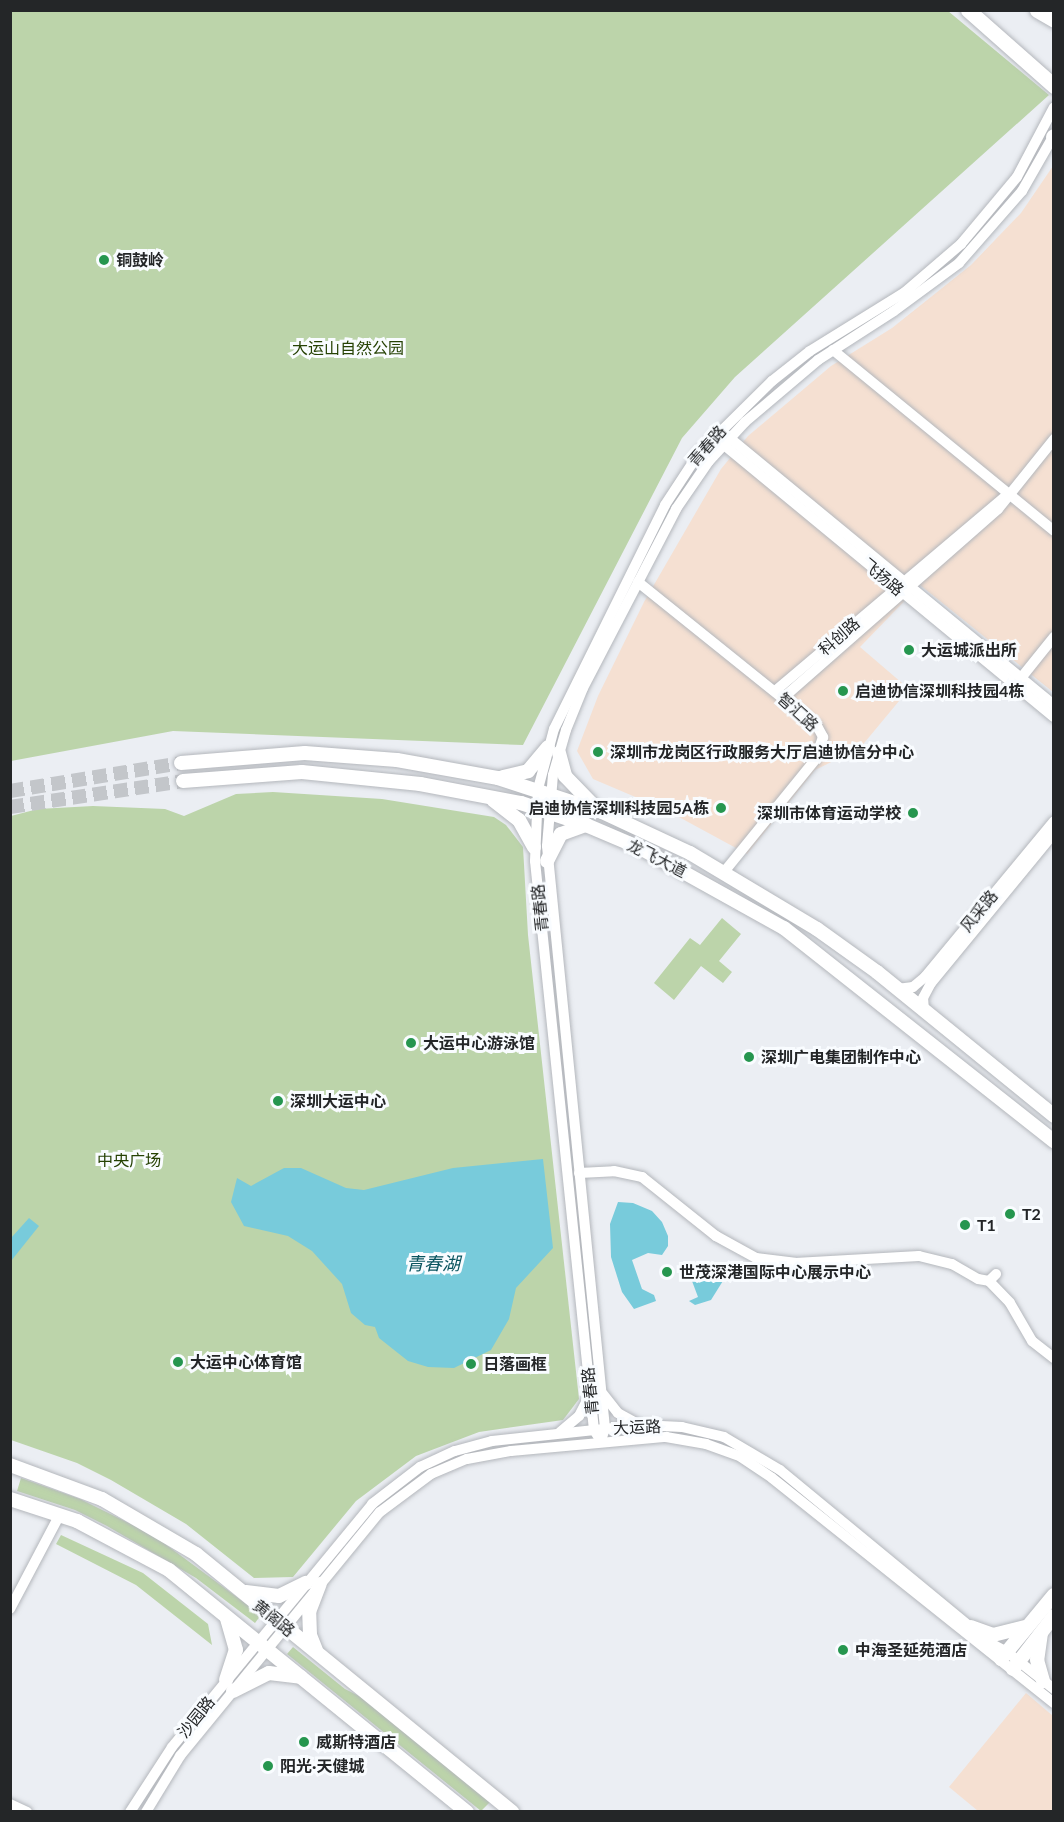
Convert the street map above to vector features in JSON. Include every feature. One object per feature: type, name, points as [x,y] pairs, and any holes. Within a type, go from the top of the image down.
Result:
[{"type":"highway","points":[[968,10],[1053,86]]},
{"type":"main road","points":[[498,778],[528,771],[553,750],[570,784],[602,812]]},
{"type":"main road","name":"龙飞大道","points":[[181,763],[273,754],[340,754],[498,778],[544,791],[602,812],[656,834],[724,872],[824,934],[897,989],[1053,1116]]},
{"type":"main road","name":"龙飞大道","points":[[183,781],[302,772],[420,784],[487,795],[586,825],[640,848],[784,928],[1053,1141]]},
{"type":"main road","points":[[487,795],[519,820],[534,847]]},
{"type":"main road","points":[[547,861],[561,834],[586,825]]},
{"type":"main road","name":"黄阁路","points":[[10,1465],[67,1484],[140,1518],[196,1554],[236,1587],[277,1627],[319,1654],[512,1812]]},
{"type":"main road","name":"黄阁路","points":[[10,1499],[60,1514],[145,1555],[223,1611],[467,1812]]},
{"type":"main road","points":[[236,1587],[258,1595],[279,1596],[313,1583],[309,1624],[319,1654]]},
{"type":"main road","points":[[1017,1665],[1053,1595]]},
{"type":"main road","points":[[223,1611],[233,1629],[236,1650],[230,1686],[269,1673],[304,1678]]},
{"type":"main road","points":[[1004,1655],[1037,1626],[1053,1616]]},
{"type":"main road","points":[[971,1628],[1002,1635],[1037,1626]]},
{"type":"main road","points":[[1037,1626],[1037,1660],[1048,1685]]},
{"type":"street","name":"青春路","points":[[596,1393],[534,847],[553,750],[568,695],[665,505],[717,434],[801,358],[905,292],[961,244],[1017,177],[1053,107]]},
{"type":"street","name":"青春路","points":[[553,750],[686,492],[727,442],[783,388],[833,350],[917,296],[971,252],[1022,190],[1053,136]]},
{"type":"street","points":[[833,350],[1053,531]]},
{"type":"street","name":"飞扬路","points":[[717,434],[903,588],[1053,717]]},
{"type":"street","name":"科创路","points":[[779,695],[903,588],[993,503],[1008,494],[1053,439]]},
{"type":"street","name":"智汇路","points":[[638,582],[817,726],[822,748],[724,872]]},
{"type":"street","name":"飞扬路","points":[[903,588],[1053,705]]},
{"type":"street","points":[[1021,678],[1053,637]]},
{"type":"street","name":"青春路","points":[[542,810],[579,1173],[601,1441]]},
{"type":"street","name":"风采路","points":[[897,989],[922,982],[1053,821]]},
{"type":"street","name":"风采路","points":[[924,1011],[923,998],[931,983],[1053,833]]},
{"type":"street","points":[[579,1173],[614,1171],[642,1177],[716,1236],[756,1258],[795,1263],[919,1256],[952,1264],[992,1278],[1032,1341],[1053,1358]]},
{"type":"street","points":[[554,1434],[574,1422],[596,1393],[618,1413],[641,1425]]},
{"type":"street","name":"大运路","points":[[277,1627],[372,1504],[420,1467],[472,1445],[641,1425],[704,1431],[763,1458],[1004,1655]]},
{"type":"street","name":"大运路","points":[[313,1583],[380,1512],[431,1474],[486,1455],[601,1441],[666,1437],[706,1444],[741,1457],[1017,1665]]},
{"type":"street","points":[[10,1609],[60,1514]]},
{"type":"street","name":"沙园路","points":[[146,1812],[180,1756],[230,1686],[277,1627]]},
{"type":"street","points":[[1017,1665],[1048,1685]]},
{"type":"street","points":[[1017,1665],[1053,1703]]},
{"type":"street","name":"沙园路","points":[[130,1812],[156,1768],[230,1686]]},
{"type":"street","points":[[10,1804],[27,1812]]},
{"type":"shaded area","points":[[1053,166],[1053,692],[920,585],[860,647],[909,689],[860,748],[815,770],[747,854],[666,810],[593,779],[577,751],[598,696],[644,602],[721,469],[748,436],[831,366],[892,328],[971,265],[1021,213]]},
{"type":"shaded area","points":[[1026,1693],[1053,1716],[1053,1811],[978,1811],[949,1787]]},
{"type":"green space","name":"大运山自然公园","points":[[11,11],[948,11],[1049,95],[735,377],[682,438],[523,745],[173,731],[11,761]]},
{"type":"green space","name":"深圳大运中心","points":[[273,792],[382,799],[494,817],[506,825],[523,847],[528,935],[579,1399],[563,1420],[479,1432],[416,1456],[356,1501],[293,1577],[254,1578],[186,1524],[111,1480],[77,1463],[11,1440],[11,816],[38,809],[93,806],[165,809],[184,816],[236,794]]},
{"type":"green space","points":[[722,918],[741,934],[719,961],[732,972],[723,983],[701,966],[674,1000],[654,983],[690,938],[700,945]]},
{"type":"green space","points":[[21,1478],[80,1499],[153,1535],[261,1615],[255,1623],[196,1578],[107,1526],[75,1510],[17,1491]]},
{"type":"green space","points":[[61,1535],[143,1573],[208,1624],[212,1645],[136,1585],[56,1544]]},
{"type":"green space","points":[[293,1647],[345,1689],[367,1700],[491,1801],[481,1811],[287,1654]]},
{"type":"water","name":"青春湖","points":[[543,1159],[553,1248],[516,1288],[509,1319],[491,1350],[454,1368],[428,1367],[408,1361],[379,1338],[375,1327],[365,1325],[351,1313],[342,1284],[312,1251],[288,1236],[244,1226],[231,1202],[237,1178],[251,1186],[284,1168],[301,1168],[346,1188],[364,1190],[453,1168]]},
{"type":"water","points":[[618,1202],[633,1203],[652,1211],[662,1222],[668,1236],[668,1246],[662,1255],[648,1253],[632,1260],[642,1289],[654,1295],[656,1301],[634,1309],[622,1292],[611,1257],[610,1224]]},
{"type":"water","points":[[29,1218],[39,1226],[11,1261],[11,1238]]},
{"type":"water","points":[[705,1263],[723,1265],[726,1276],[711,1300],[695,1305],[689,1301],[698,1297],[692,1281]]},
{"type":"tunnel","points":[[10,791],[181,763]]},
{"type":"tunnel","points":[[10,807],[183,781]]},
{"type":"place","name":"铜鼓岭","points":[[104,260]]},
{"type":"place","name":"大运城派出所","points":[[909,650]]},
{"type":"place","name":"启迪协信深圳科技园4栋","points":[[843,691]]},
{"type":"place","name":"深圳市龙岗区行政服务大厅启迪协信分中心","points":[[598,752]]},
{"type":"place","name":"启迪协信深圳科技园5A栋","points":[[721,808]]},
{"type":"place","name":"深圳市体育运动学校","points":[[913,813]]},
{"type":"place","name":"大运中心游泳馆","points":[[411,1043]]},
{"type":"place","name":"深圳广电集团制作中心","points":[[749,1057]]},
{"type":"place","name":"深圳大运中心","points":[[278,1101]]},
{"type":"place","name":"T2","points":[[1010,1214]]},
{"type":"place","name":"T1","points":[[965,1225]]},
{"type":"place","name":"世茂深港国际中心展示中心","points":[[667,1272]]},
{"type":"place","name":"大运中心体育馆","points":[[178,1362]]},
{"type":"place","name":"日落画框","points":[[471,1364]]},
{"type":"place","name":"中海圣延苑酒店","points":[[843,1650]]},
{"type":"place","name":"威斯特酒店","points":[[304,1742]]},
{"type":"place","name":"阳光·天健城","points":[[268,1766]]},
{"type":"park label","name":"中央广场","points":[[129,1160]]}]
